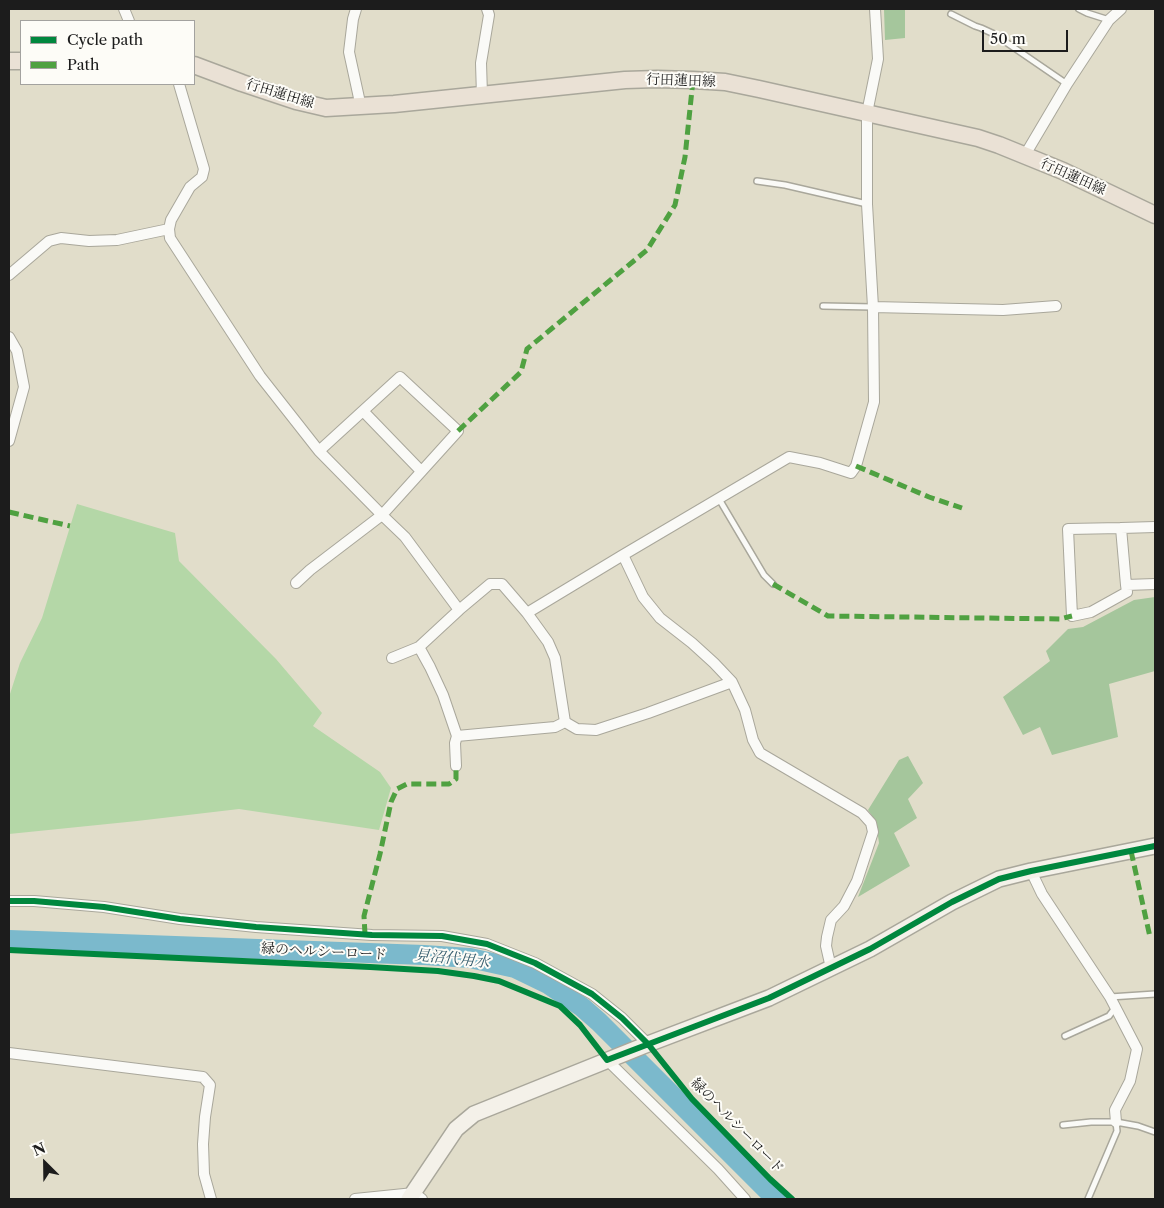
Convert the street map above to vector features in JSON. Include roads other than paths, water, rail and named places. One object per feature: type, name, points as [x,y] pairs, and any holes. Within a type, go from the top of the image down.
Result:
[{"type":"main road","name":"行田蓮田線","points":[[195,65],[296,101],[326,108],[394,104],[625,80],[658,79],[724,82],[978,138],[1063,171],[1155,215]]},
{"type":"street","points":[[356,9],[349,52],[360,107]]},
{"type":"street","points":[[482,94],[481,63],[489,15],[487,9]]},
{"type":"street","points":[[527,613],[789,457],[820,463],[851,473],[856,466],[874,402],[873,308],[867,204],[867,113],[878,59],[876,9]]},
{"type":"street","points":[[1025,155],[1067,84],[1109,20],[1121,9]]},
{"type":"street","points":[[179,85],[204,169],[202,176],[190,187],[171,220],[168,229],[170,238],[260,376],[319,451],[405,537],[459,610]]},
{"type":"street","points":[[9,275],[49,241],[61,238],[89,241],[117,240],[168,229]]},
{"type":"street","points":[[873,308],[1002,310],[1056,306]]},
{"type":"street","points":[[9,337],[17,351],[24,387],[9,441]]},
{"type":"street","points":[[296,583],[310,570],[382,515],[458,431],[400,377],[319,451]]},
{"type":"street","points":[[363,411],[422,472]]},
{"type":"street","points":[[1121,528],[1127,592],[1091,612],[1072,616],[1068,529],[1121,528],[1155,528]]},
{"type":"street","points":[[623,555],[643,598],[660,618],[692,643],[732,682],[745,710],[752,740],[760,753],[862,812],[871,823],[873,832],[857,881],[844,906],[831,920],[826,936],[826,946],[831,968]]},
{"type":"street","points":[[392,658],[419,647],[490,584],[502,584],[527,613],[548,642],[554,658],[565,722],[577,729],[596,730],[732,682]]},
{"type":"street","points":[[1126,585],[1155,584]]},
{"type":"street","points":[[419,647],[440,688],[457,736],[455,743],[456,766]]},
{"type":"street","points":[[457,736],[555,727],[565,722]]},
{"type":"street","points":[[355,1199],[415,1197],[426,1173],[456,1129],[474,1114],[769,998],[870,949],[960,898],[1000,879],[1155,846]]},
{"type":"street","points":[[1031,871],[1042,894],[1110,996],[1137,1050],[1130,1081],[1115,1110],[1116,1122]]},
{"type":"street","points":[[9,902],[34,901],[104,907],[180,919],[256,927],[372,935],[442,936],[487,944],[535,962],[592,994],[622,1018],[646,1045]]},
{"type":"street","points":[[9,1053],[202,1077],[210,1085],[202,1144],[204,1174],[211,1199]]},
{"type":"street","points":[[610,1059],[745,1199]]},
{"type":"lane","points":[[1079,9],[1109,20]]},
{"type":"lane","points":[[951,14],[994,34],[1067,84]]},
{"type":"lane","points":[[757,181],[785,185],[867,204]]},
{"type":"lane","points":[[823,306],[873,308]]},
{"type":"lane","points":[[718,499],[764,575],[773,584]]},
{"type":"lane","points":[[1110,996],[1155,994]]},
{"type":"lane","points":[[1065,1036],[1109,1016],[1116,1007]]},
{"type":"lane","points":[[1088,1199],[1117,1131],[1116,1122]]},
{"type":"lane","points":[[1062,1125],[1116,1122],[1138,1126],[1155,1132]]},
{"type":"waterway","name":"見沼代用水","points":[[9,940],[424,955],[470,958],[515,968],[548,984],[582,1007],[599,1022],[776,1199]]}]
